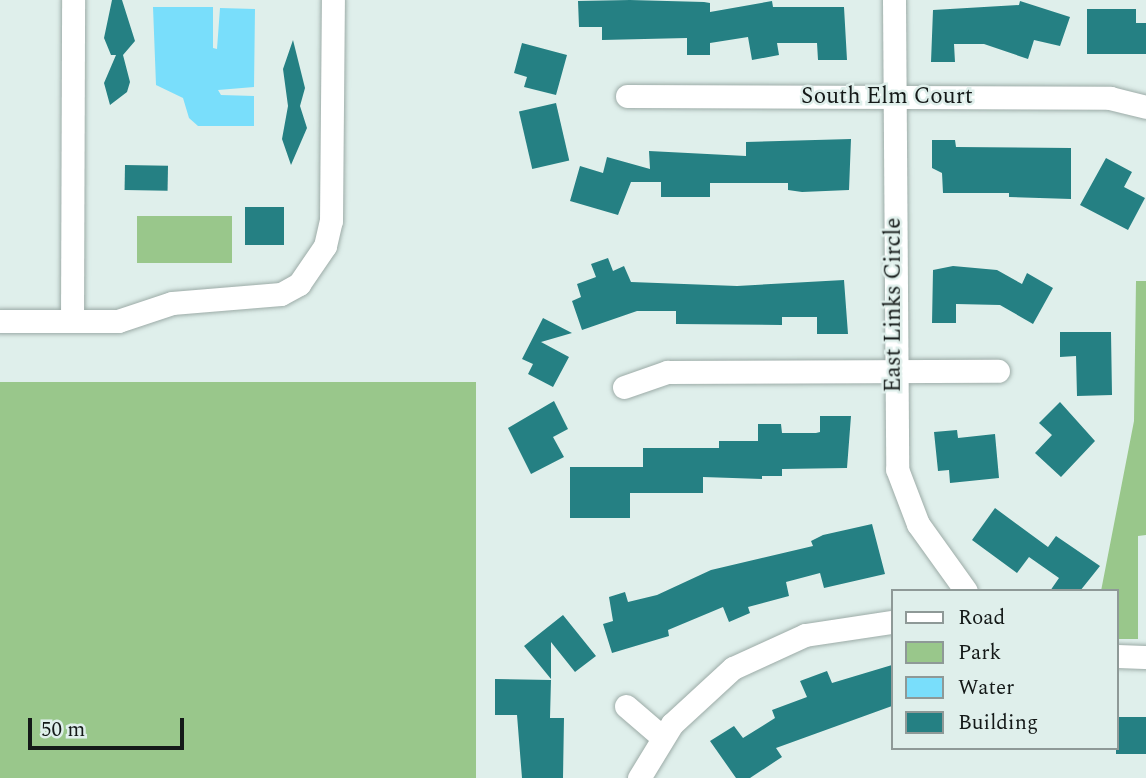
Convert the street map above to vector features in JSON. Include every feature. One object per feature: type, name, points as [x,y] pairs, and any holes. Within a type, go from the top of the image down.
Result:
[{"type":"street","points":[[72,321],[73,0]]},
{"type":"street","points":[[0,321],[118,321],[200,298],[281,294],[313,269],[331,221],[333,0]]},
{"type":"street","name":"East Links Circle","points":[[894,0],[894,436],[905,495],[932,550],[959,589]]},
{"type":"street","name":"South Elm Court","points":[[627,96],[1110,98],[1146,107]]},
{"type":"street","points":[[624,387],[667,372],[894,369],[998,371]]},
{"type":"street","points":[[639,778],[662,737],[713,682],[754,656],[830,628],[890,622]]},
{"type":"street","points":[[1118,656],[1146,657]]},
{"type":"street","points":[[626,706],[662,737]]},
{"type":"green space","points":[[137,216],[232,216],[232,263],[137,263]]},
{"type":"green space","points":[[1136,281],[1146,281],[1146,535],[1138,536],[1138,639],[1118,639],[1118,589],[1101,589],[1134,421]]},
{"type":"green space","points":[[0,382],[476,382],[476,778],[0,778]]},
{"type":"water","points":[[153,7],[213,7],[213,48],[217,49],[220,8],[255,9],[254,87],[218,90],[221,95],[254,96],[254,126],[198,126],[189,118],[183,98],[156,85]]},
{"type":"building","points":[[112,0],[122,0],[135,41],[123,55],[130,82],[127,92],[110,105],[104,83],[116,55],[111,55],[104,38]]},
{"type":"building","points":[[578,1],[704,2],[710,3],[710,12],[772,1],[773,7],[844,7],[847,60],[818,60],[817,43],[777,43],[779,55],[752,60],[748,37],[710,43],[710,55],[687,55],[687,38],[602,40],[602,27],[579,27]]},
{"type":"building","points":[[1020,1],[1070,17],[1060,46],[1034,40],[1028,59],[984,44],[954,44],[955,62],[931,62],[933,10],[1019,5]]},
{"type":"building","points":[[1087,9],[1136,9],[1136,23],[1146,23],[1146,54],[1087,54]]},
{"type":"building","points":[[293,40],[305,88],[300,106],[307,128],[291,165],[282,139],[288,106],[283,69]]},
{"type":"building","points":[[522,43],[567,55],[556,95],[524,87],[527,77],[514,73]]},
{"type":"building","points":[[556,103],[569,160],[532,169],[519,112]]},
{"type":"building","points":[[851,139],[849,190],[802,192],[788,190],[788,183],[710,183],[710,197],[661,197],[661,182],[631,182],[618,215],[570,201],[580,166],[603,173],[607,157],[650,169],[649,151],[746,156],[746,142]]},
{"type":"building","points":[[932,140],[955,140],[956,147],[1071,148],[1071,199],[1009,197],[1009,193],[943,193],[942,173],[932,168]]},
{"type":"building","points":[[1106,158],[1132,172],[1124,187],[1145,198],[1128,230],[1080,205]]},
{"type":"building","points":[[125,165],[168,166],[168,191],[125,190]]},
{"type":"building","points":[[245,207],[284,207],[284,245],[245,245]]},
{"type":"building","points":[[608,258],[613,271],[624,266],[631,282],[737,286],[844,280],[848,334],[817,334],[817,317],[782,317],[782,325],[676,324],[676,311],[637,311],[582,330],[572,301],[581,297],[577,284],[596,277],[591,264]]},
{"type":"building","points":[[953,266],[997,270],[1022,284],[1027,273],[1053,288],[1033,324],[1000,305],[956,304],[956,323],[932,323],[933,270]]},
{"type":"building","points":[[543,318],[572,333],[541,342],[569,357],[553,387],[528,374],[533,364],[522,359]]},
{"type":"building","points":[[1060,332],[1111,332],[1112,395],[1077,396],[1076,356],[1060,357]]},
{"type":"building","points":[[554,401],[568,429],[553,437],[564,457],[531,474],[508,428]]},
{"type":"building","points":[[1060,402],[1095,441],[1061,477],[1035,453],[1052,435],[1039,423]]},
{"type":"building","points":[[820,416],[851,416],[847,468],[782,469],[782,476],[762,476],[762,479],[703,477],[703,493],[630,493],[630,518],[570,518],[570,467],[643,467],[643,448],[719,448],[719,441],[758,441],[758,424],[781,424],[782,433],[816,433],[820,432]]},
{"type":"building","points":[[957,430],[958,438],[995,434],[999,478],[950,483],[949,470],[938,471],[934,432]]},
{"type":"building","points":[[995,508],[1048,547],[1056,536],[1100,566],[1082,589],[1051,589],[1059,578],[1029,557],[1017,573],[972,540]]},
{"type":"building","points":[[872,524],[885,574],[824,588],[820,573],[786,582],[789,596],[748,607],[750,613],[729,622],[723,607],[668,630],[669,636],[612,653],[603,624],[613,621],[609,597],[625,592],[628,602],[657,595],[711,570],[813,546],[811,541],[823,535]]},
{"type":"building","points":[[563,615],[596,656],[575,672],[551,642],[551,679],[524,646]]},
{"type":"building","points":[[890,666],[890,707],[776,748],[782,757],[750,778],[736,778],[710,741],[734,726],[743,738],[775,718],[772,710],[807,697],[800,681],[827,671],[832,683]]},
{"type":"building","points":[[495,679],[551,680],[550,718],[564,718],[563,778],[522,778],[517,715],[495,715]]},
{"type":"building","points":[[1118,717],[1146,717],[1146,754],[1116,754]]}]
